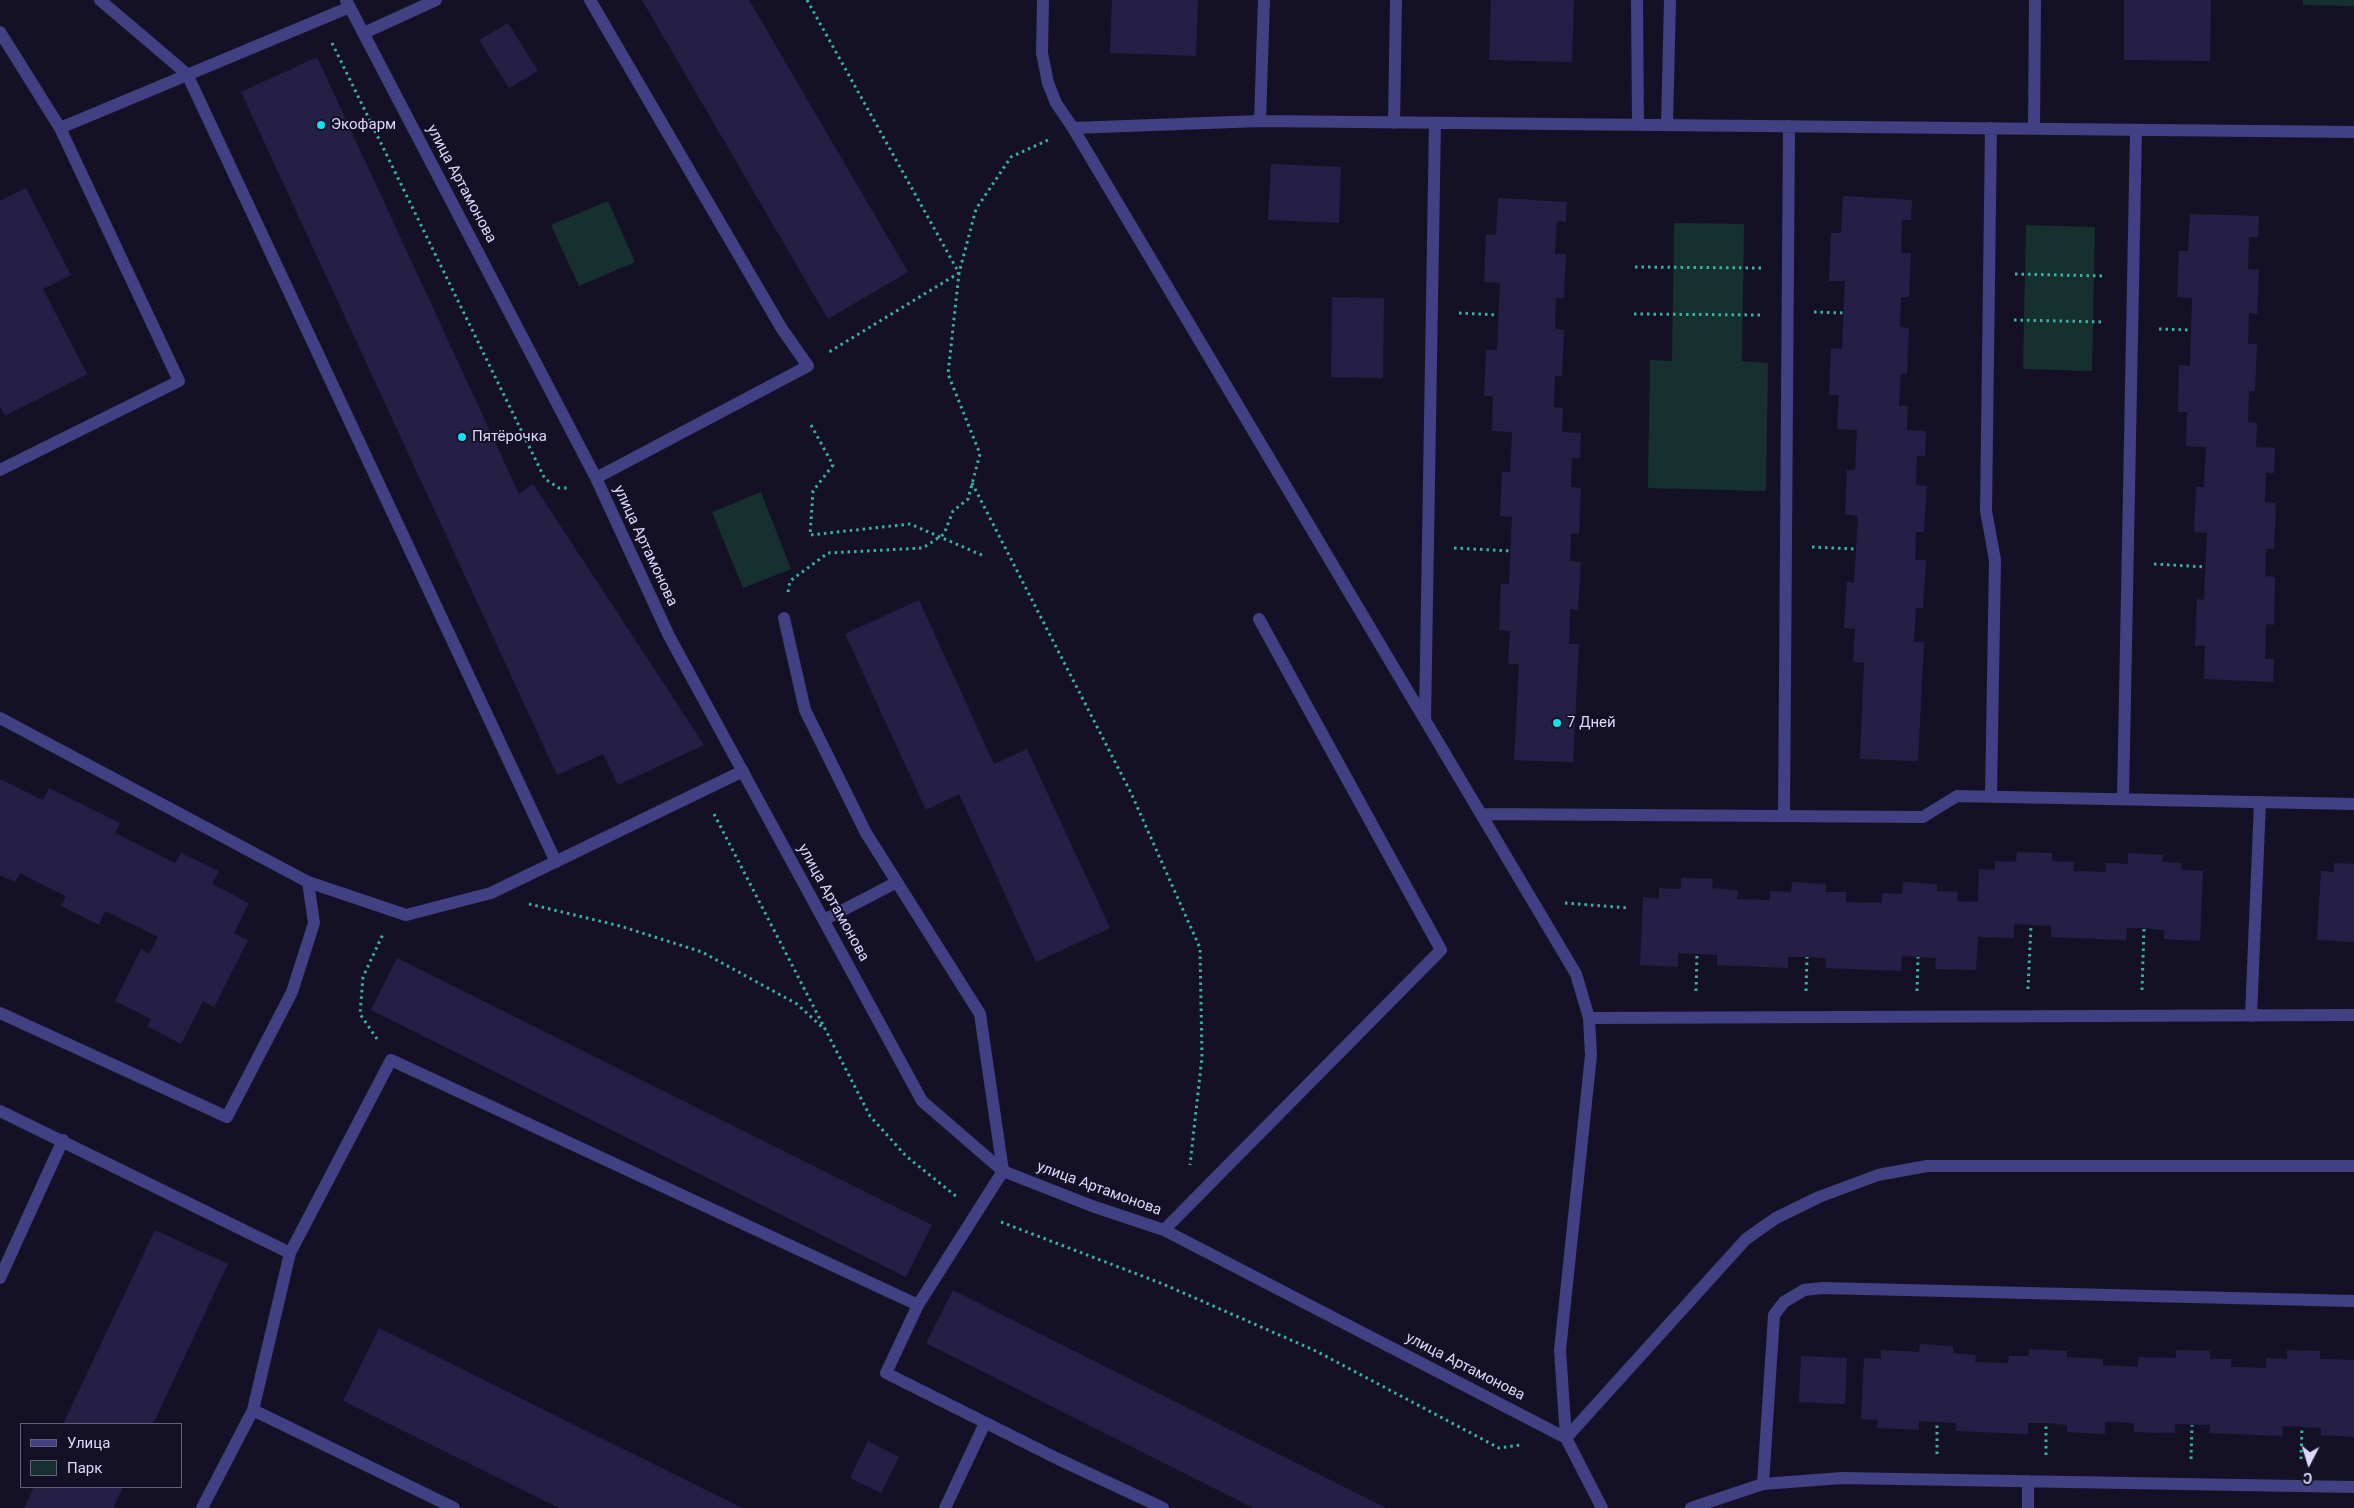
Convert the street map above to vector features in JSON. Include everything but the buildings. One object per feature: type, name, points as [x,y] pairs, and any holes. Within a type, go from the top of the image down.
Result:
[{"type":"street","points":[[100,0],[187,74],[556,862]]},
{"type":"street","points":[[364,33],[436,0]]},
{"type":"street","points":[[590,0],[778,320],[808,366],[596,478]]},
{"type":"street","points":[[1043,0],[1042,53],[1048,83],[1056,104],[1073,128],[1576,974],[1589,1018],[1591,1054],[1560,1350],[1566,1438],[1602,1508]]},
{"type":"street","points":[[1260,121],[1264,0]]},
{"type":"street","points":[[1394,123],[1396,0]]},
{"type":"street","points":[[1637,0],[1638,125]]},
{"type":"street","points":[[1667,125],[1670,0]]},
{"type":"street","points":[[2034,128],[2035,0]]},
{"type":"street","points":[[60,128],[320,19],[348,3]]},
{"type":"street","name":"улица Артамонова","points":[[348,3],[596,478],[669,636],[922,1101],[1003,1171],[1092,1206],[1164,1230],[1566,1438]]},
{"type":"street","points":[[0,32],[60,128],[180,381],[0,470]]},
{"type":"street","points":[[1073,128],[1260,121],[2354,132]]},
{"type":"street","points":[[1425,720],[1435,123]]},
{"type":"street","points":[[1784,816],[1789,126]]},
{"type":"street","points":[[1991,128],[1986,511],[1995,560],[1991,796]]},
{"type":"street","points":[[2123,799],[2136,130]]},
{"type":"street","points":[[784,618],[805,710],[866,833],[980,1014],[1003,1171],[918,1306],[886,1374],[1163,1508]]},
{"type":"street","points":[[1164,1230],[1441,950],[1259,619]]},
{"type":"street","points":[[0,718],[308,882],[406,915],[492,893],[743,771]]},
{"type":"street","points":[[1481,814],[1923,817],[1957,796],[2354,804]]},
{"type":"street","points":[[2251,1016],[2260,802]]},
{"type":"street","points":[[0,1013],[227,1117],[292,992],[314,923],[308,882]]},
{"type":"street","points":[[824,920],[896,882]]},
{"type":"street","points":[[1589,1018],[2354,1015]]},
{"type":"street","points":[[202,1508],[253,1410],[290,1253],[391,1060],[918,1306]]},
{"type":"street","points":[[0,1111],[63,1140],[290,1253]]},
{"type":"street","points":[[0,1278],[63,1140]]},
{"type":"street","points":[[1566,1438],[1746,1239],[1776,1218],[1819,1198],[1878,1175],[1927,1166],[2354,1166]]},
{"type":"street","points":[[1763,1484],[1774,1315],[1784,1302],[1804,1290],[1823,1288],[2354,1301]]},
{"type":"street","points":[[253,1410],[454,1508]]},
{"type":"street","points":[[945,1508],[985,1423]]},
{"type":"street","points":[[1690,1508],[1763,1484],[1842,1478],[2354,1487]]},
{"type":"street","points":[[2028,1481],[2028,1508]]},
{"type":"path","points":[[807,0],[959,273]]},
{"type":"path","points":[[320,19],[544,479],[559,488],[574,488],[596,478]]},
{"type":"path","points":[[784,618],[790,581],[828,553],[923,548],[944,534],[953,510],[968,499],[980,454],[948,374],[959,273],[976,209],[1011,157],[1073,128]]},
{"type":"path","points":[[1635,268],[1788,269]]},
{"type":"path","points":[[808,366],[959,273]]},
{"type":"path","points":[[1989,273],[2133,276]]},
{"type":"path","points":[[1432,312],[1498,315]]},
{"type":"path","points":[[1634,314],[1787,315]]},
{"type":"path","points":[[1989,320],[2132,325],[2191,330]]},
{"type":"path","points":[[811,425],[833,465],[813,490],[810,535],[910,524],[984,556]]},
{"type":"path","points":[[972,483],[1131,793],[1200,948],[1202,1057],[1186,1208]]},
{"type":"path","points":[[1786,546],[1856,549]]},
{"type":"path","points":[[1428,547],[1511,551]]},
{"type":"path","points":[[2128,563],[2206,567]]},
{"type":"path","points":[[492,893],[545,909],[620,926],[702,952],[797,1004],[826,1030]]},
{"type":"path","points":[[1562,903],[1629,908]]},
{"type":"path","points":[[391,1060],[360,1014],[363,977],[394,910]]},
{"type":"path","points":[[2027,1016],[2031,925]]},
{"type":"path","points":[[2140,1016],[2144,928]]},
{"type":"path","points":[[1695,1018],[1698,954]]},
{"type":"path","points":[[1805,1018],[1807,957]]},
{"type":"path","points":[[1916,1017],[1918,957]]},
{"type":"path","points":[[2191,1484],[2192,1425]]},
{"type":"path","points":[[2301,1486],[2302,1427]]},
{"type":"green space","points":[[2303,0],[2354,0],[2354,6],[2303,5]]},
{"type":"green space","points":[[608,201],[635,262],[579,286],[551,225]]},
{"type":"green space","points":[[1674,223],[1744,224],[1742,361],[1768,363],[1766,491],[1648,488],[1650,360],[1672,361]]},
{"type":"green space","points":[[2026,225],[2095,227],[2092,371],[2023,369]]},
{"type":"green space","points":[[761,492],[791,569],[743,588],[712,512]]},
{"type":"place","name":"Экофарм","points":[[321,125]]},
{"type":"place","name":"Пятёрочка","points":[[462,437]]},
{"type":"place","name":"7 Дней","points":[[1557,723]]}]
